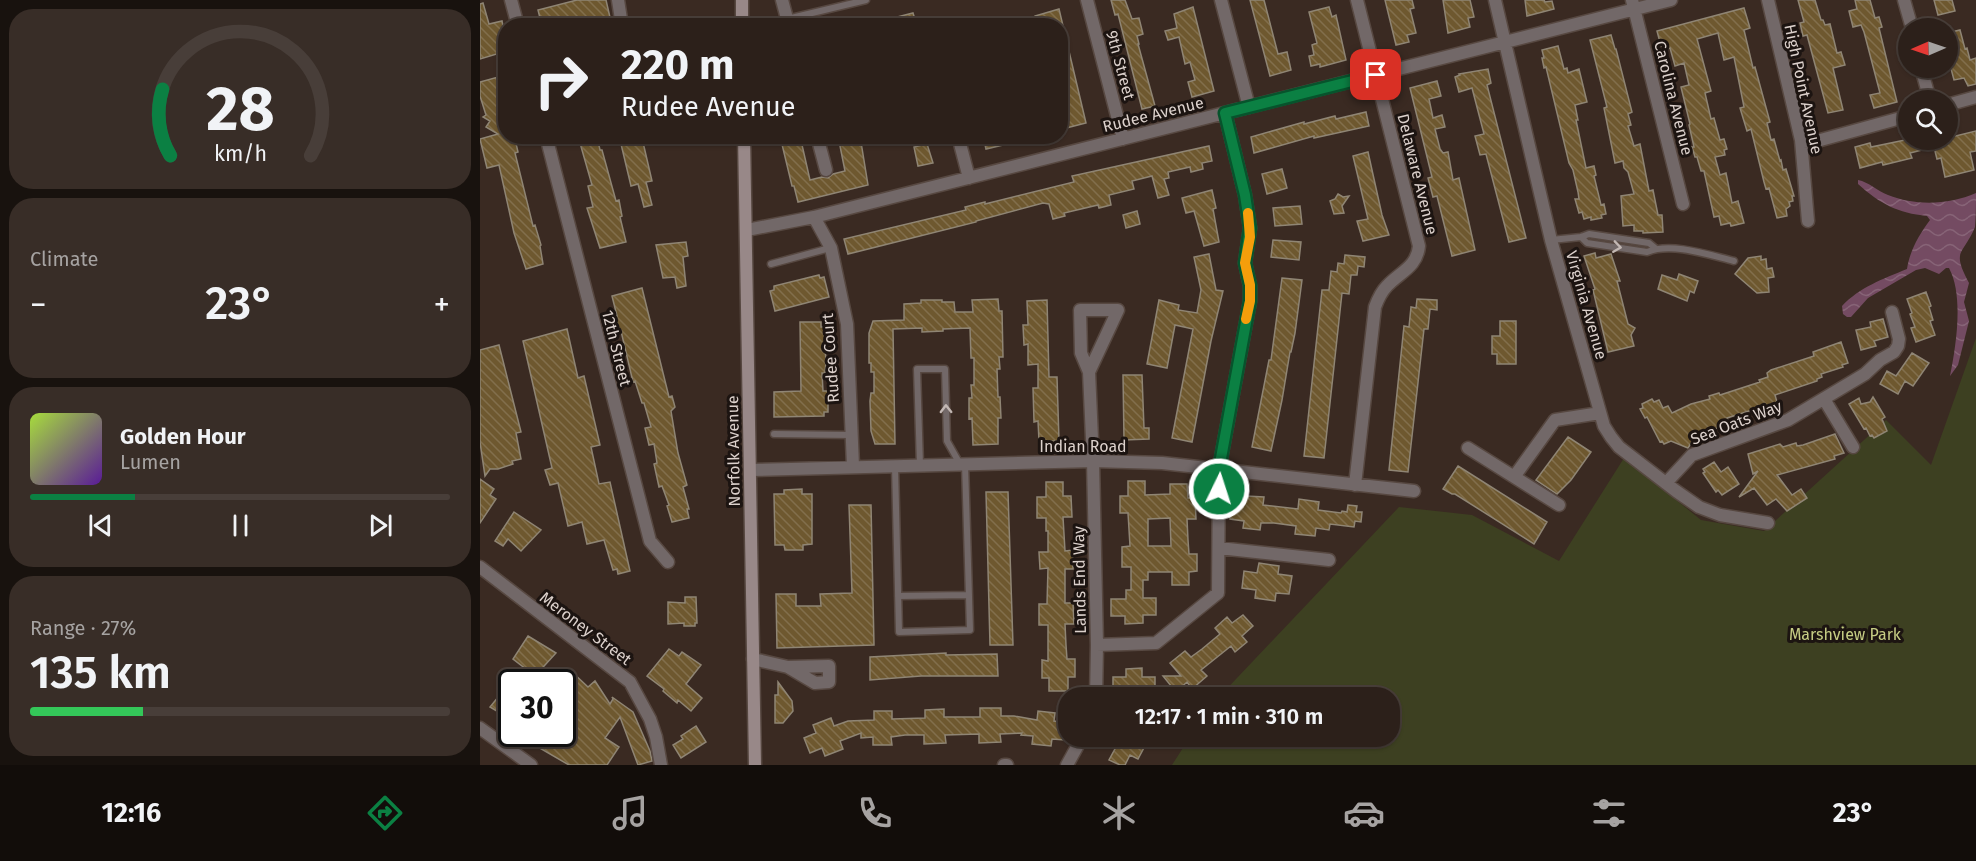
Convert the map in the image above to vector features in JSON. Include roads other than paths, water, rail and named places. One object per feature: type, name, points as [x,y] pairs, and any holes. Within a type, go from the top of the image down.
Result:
[{"type":"main road","points":[[742,0],[742,18]]},
{"type":"main road","name":"Norfolk Avenue","points":[[744,144],[755,765]]},
{"type":"street","points":[[511,0],[516,18]]},
{"type":"street","points":[[618,0],[621,18]]},
{"type":"street","points":[[783,0],[787,18]]},
{"type":"street","name":"9th Street","points":[[1087,0],[1123,139]]},
{"type":"street","points":[[1221,0],[1248,107]]},
{"type":"street","name":"Delaware Avenue","points":[[1355,485],[1375,307],[1385,287],[1413,264],[1418,255],[1419,246],[1358,0]]},
{"type":"street","name":"Virginia Avenue","points":[[1495,0],[1551,240],[1600,413],[1611,438],[1619,447],[1688,501],[1711,512],[1768,523]]},
{"type":"street","name":"Rudee Avenue","points":[[747,230],[814,217],[1376,75],[1505,42],[1633,5],[1671,0]]},
{"type":"street","name":"High Point Avenue","points":[[1768,0],[1801,140],[1808,221]]},
{"type":"street","points":[[1904,0],[1909,18]]},
{"type":"street","name":"Carolina Avenue","points":[[1633,5],[1683,204]]},
{"type":"street","points":[[1958,102],[1976,97]]},
{"type":"street","points":[[1097,645],[1156,643],[1218,593],[1219,469],[1250,301],[1250,285],[1245,263],[1250,228],[1245,195],[1225,113]]},
{"type":"street","points":[[1801,140],[1803,142],[1817,141],[1898,119]]},
{"type":"street","name":"12th Street","points":[[548,144],[650,541],[668,562]]},
{"type":"street","points":[[819,144],[826,170]]},
{"type":"street","points":[[960,144],[969,178]]},
{"type":"street","name":"Rudee Court","points":[[814,217],[831,248],[847,324],[853,466]]},
{"type":"street","points":[[1080,310],[1118,310],[1098,352],[1089,372],[1081,353],[1080,310]]},
{"type":"street","name":"Sea Oats Way","points":[[1666,483],[1692,455],[1788,420],[1856,380],[1880,360],[1894,352],[1899,339],[1892,312]]},
{"type":"street","name":"Lands End Way","points":[[1089,372],[1093,461],[1096,687]]},
{"type":"street","points":[[1824,399],[1853,447]]},
{"type":"street","points":[[1514,477],[1555,420],[1600,413]]},
{"type":"street","points":[[1468,448],[1559,505]]},
{"type":"street","name":"Indian Road","points":[[750,470],[1093,461],[1162,463],[1414,491]]},
{"type":"street","points":[[1219,548],[1329,560]]},
{"type":"street","name":"Meroney Street","points":[[480,567],[630,682],[650,719],[661,765]]},
{"type":"street","points":[[753,659],[788,668]]},
{"type":"street","points":[[480,728],[531,765]]},
{"type":"street","points":[[1067,765],[1077,747]]},
{"type":"lane","points":[[802,18],[866,0]]},
{"type":"lane","points":[[1551,240],[1589,234],[1649,243],[1655,248],[1692,250],[1734,261]]},
{"type":"lane","points":[[771,264],[831,248]]},
{"type":"lane","points":[[894,465],[899,632],[970,630],[963,464],[947,441],[945,369],[917,369],[920,465]]},
{"type":"lane","points":[[774,434],[852,435]]},
{"type":"lane","points":[[898,596],[969,595]]},
{"type":"water","points":[[1858,180],[1888,195],[1909,201],[1943,202],[1976,193],[1975,227],[1960,258],[1969,283],[1964,302],[1969,321],[1958,365],[1950,376],[1956,336],[1957,307],[1954,279],[1949,268],[1939,274],[1925,268],[1916,270],[1868,298],[1851,317],[1843,314],[1842,306],[1856,294],[1872,284],[1907,269],[1910,255],[1930,220],[1927,216],[1907,213],[1882,202],[1858,184]]},
{"type":"park label","name":"Marshview Park","points":[[1845,634]]}]
